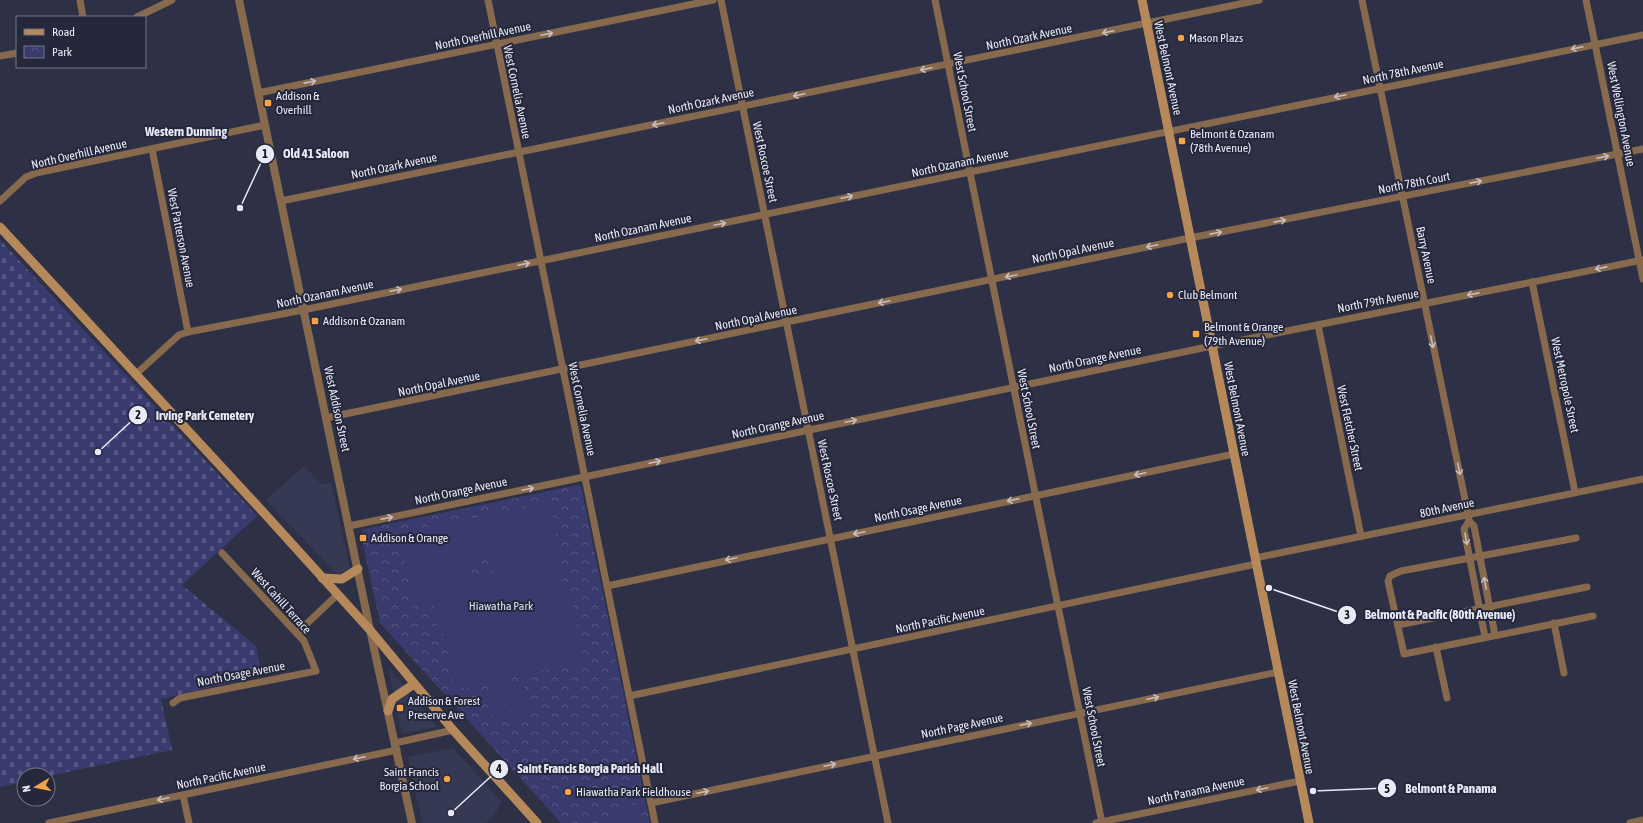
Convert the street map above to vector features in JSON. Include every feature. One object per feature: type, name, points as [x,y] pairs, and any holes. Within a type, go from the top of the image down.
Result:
[{"type":"main road","name":"West Belmont Avenue","points":[[1142,0],[1309,823]]},
{"type":"main road","points":[[0,228],[370,630],[453,730],[537,823]]},
{"type":"main road","points":[[322,578],[342,579],[358,569]]},
{"type":"main road","points":[[388,711],[392,699],[414,684]]},
{"type":"street","points":[[80,0],[83,16]]},
{"type":"street","points":[[139,16],[172,0]]},
{"type":"street","name":"West Addison Street","points":[[239,0],[370,630],[412,823]]},
{"type":"street","name":"West Cornelia Avenue","points":[[488,0],[655,823]]},
{"type":"street","name":"North Overhill Avenue","points":[[258,93],[713,0]]},
{"type":"street","name":"West Roscoe Street","points":[[721,0],[888,823]]},
{"type":"street","name":"West School Street","points":[[935,0],[1080,713],[1100,823]]},
{"type":"street","name":"North Ozark Avenue","points":[[281,201],[1259,0]]},
{"type":"street","name":"Barry Avenue","points":[[1362,0],[1468,518]]},
{"type":"street","name":"West Wellington Avenue","points":[[1586,0],[1641,260],[1643,279]]},
{"type":"street","name":"North 78th Avenue","points":[[1168,131],[1643,35]]},
{"type":"street","points":[[0,56],[16,53]]},
{"type":"street","name":"North Overhill Avenue","points":[[0,201],[26,177],[36,173],[265,125]]},
{"type":"street","name":"North Ozanam Avenue","points":[[136,375],[179,336],[188,332],[304,310],[1168,131]]},
{"type":"street","name":"West Patterson Avenue","points":[[152,149],[188,332]]},
{"type":"street","name":"North 78th Court","points":[[1190,238],[1643,149]]},
{"type":"street","name":"North Opal Avenue","points":[[326,418],[1190,238]]},
{"type":"street","name":"North 79th Avenue","points":[[1212,346],[1641,260]]},
{"type":"street","name":"West Metropole Street","points":[[1532,282],[1575,492]]},
{"type":"street","name":"West Fletcher Street","points":[[1318,325],[1361,536]]},
{"type":"street","name":"North Orange Avenue","points":[[349,526],[1212,346]]},
{"type":"street","name":"North Osage Avenue","points":[[607,586],[1234,454]]},
{"type":"street","name":"80th Avenue","points":[[1255,561],[1361,536],[1468,518],[1575,492],[1643,479]]},
{"type":"street","points":[[1468,518],[1474,526],[1495,635]]},
{"type":"street","points":[[1468,518],[1464,529],[1485,637]]},
{"type":"street","points":[[1576,538],[1401,571],[1390,576],[1388,581],[1404,654],[1593,616]]},
{"type":"street","name":"West Cahill Terrace","points":[[222,553],[304,641],[316,670]]},
{"type":"street","name":"North Pacific Avenue","points":[[629,696],[1058,606],[1255,561]]},
{"type":"street","points":[[1398,625],[1479,607],[1587,587]]},
{"type":"street","points":[[297,633],[337,595]]},
{"type":"street","points":[[1554,624],[1564,673]]},
{"type":"street","points":[[1436,647],[1447,698]]},
{"type":"street","name":"North Osage Avenue","points":[[172,703],[180,698],[316,670]]},
{"type":"street","name":"North Page Avenue","points":[[651,803],[1278,672]]},
{"type":"street","name":"North Pacific Avenue","points":[[49,823],[183,795],[396,747],[453,730]]},
{"type":"street","name":"North Panama Avenue","points":[[1100,823],[1300,781]]},
{"type":"street","points":[[183,795],[189,823]]},
{"type":"street","points":[[1630,823],[1643,820]]},
{"type":"shaded area","points":[[304,466],[321,484],[331,482],[350,569],[337,574],[266,500]]},
{"type":"shaded area","points":[[388,667],[437,727],[402,734]]},
{"type":"shaded area","name":"Saint Francis Borgia School","points":[[453,748],[502,802],[493,817],[486,823],[422,823],[408,757]]},
{"type":"green space","points":[[0,240],[257,516],[182,585],[256,646],[261,675],[161,699],[172,750],[56,774],[56,767],[16,767],[16,784],[0,787]]},
{"type":"green space","name":"Hiawatha Park","points":[[578,485],[581,486],[650,823],[561,823],[380,623],[361,534],[364,529]]},
{"type":"green space","points":[[543,504],[552,510],[563,579],[550,582],[551,584],[567,580],[583,654],[578,662],[464,688],[453,680],[444,634],[439,634],[432,601],[414,606],[401,538],[405,532]],"holes":[[[479,541],[486,560],[495,572],[466,578],[479,557]]]},
{"type":"green space","points":[[523,683],[526,699],[491,706],[488,690]]},
{"type":"green space","points":[[527,701],[530,716],[494,723],[491,708]]},
{"type":"green space","points":[[641,804],[643,823],[607,823],[613,815],[621,809]]},
{"type":"place","name":"Mason Plazs","points":[[1181,38]]},
{"type":"place","name":"Addison & Overhill","points":[[268,103]]},
{"type":"place","name":"Belmont & Ozanam (78th Avenue)","points":[[1182,141]]},
{"type":"place","name":"Old 41 Saloon","points":[[240,208]]},
{"type":"place","name":"Club Belmont","points":[[1170,295]]},
{"type":"place","name":"Addison & Ozanam","points":[[315,321]]},
{"type":"place","name":"Belmont & Orange (79th Avenue)","points":[[1196,334]]},
{"type":"place","name":"Irving Park Cemetery","points":[[98,452]]},
{"type":"place","name":"Addison & Orange","points":[[363,538]]},
{"type":"place","name":"Belmont & Pacific (80th Avenue)","points":[[1269,588]]},
{"type":"place","name":"Addison & Forest Preserve Ave","points":[[400,708]]},
{"type":"place","name":"Saint Francis Borgia School","points":[[447,779]]},
{"type":"place","name":"Belmont & Panama","points":[[1313,791]]},
{"type":"place","name":"Hiawatha Park Fieldhouse","points":[[568,792]]},
{"type":"place","name":"Saint Francis Borgia Parish Hall","points":[[451,813]]},
{"type":"district","name":"Western Dunning","points":[[186,131]]}]
